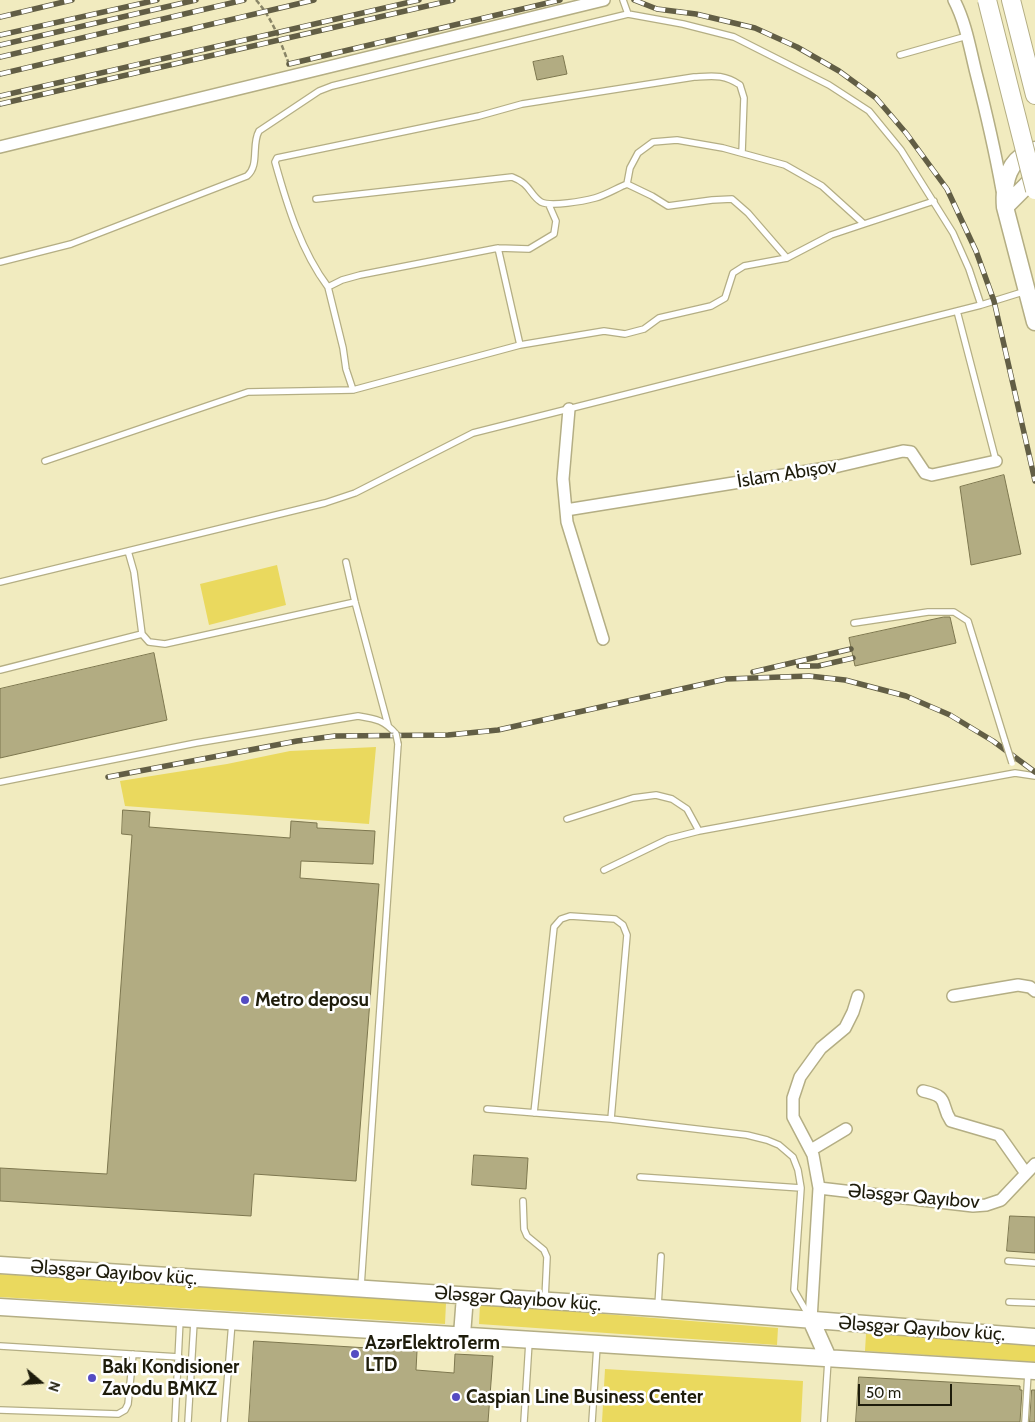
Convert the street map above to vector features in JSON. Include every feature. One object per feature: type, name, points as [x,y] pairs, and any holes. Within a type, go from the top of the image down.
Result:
[{"type":"main road","points":[[987,0],[1035,190]]},
{"type":"main road","points":[[1011,0],[1035,95]]},
{"type":"main road","points":[[1035,150],[1020,158],[1012,166],[1006,178],[1004,193],[1005,207],[1035,322]]},
{"type":"main road","points":[[1005,207],[1035,179]]},
{"type":"main road","name":"Ələsgər Qayıbov küç.","points":[[0,1265],[658,1308],[1035,1337]]},
{"type":"main road","points":[[462,1335],[465,1296]]},
{"type":"main road","name":"Ələsgər Qayıbov küç.","points":[[0,1307],[1032,1371]]},
{"type":"main road","points":[[811,1320],[828,1358]]},
{"type":"street","points":[[0,147],[604,0]]},
{"type":"street","points":[[954,0],[960,11],[967,36],[994,147],[1005,207]]},
{"type":"street","points":[[569,409],[563,479],[567,522],[603,639]]},
{"type":"street","name":"İslam Abışov","points":[[566,510],[839,466],[903,451],[911,452],[925,472],[932,475],[996,461]]},
{"type":"street","points":[[953,996],[1018,985],[1030,987],[1035,991]]},
{"type":"street","points":[[811,1320],[819,1188],[811,1150],[793,1117],[794,1098],[800,1077],[821,1048],[845,1028],[854,1012],[858,996]]},
{"type":"street","points":[[923,1091],[937,1094],[942,1099],[951,1121],[999,1135],[1025,1172]]},
{"type":"street","points":[[811,1150],[846,1129]]},
{"type":"street","name":"Ələsgər Qayıbov","points":[[819,1188],[973,1206],[986,1205],[1000,1200],[1025,1172],[1035,1164]]},
{"type":"lane","points":[[624,0],[628,14]]},
{"type":"lane","points":[[0,262],[71,244],[247,176],[254,165],[255,138],[259,131],[319,91],[332,86],[628,14],[683,24],[734,38],[829,85],[869,111],[901,150],[934,201],[957,242],[969,269],[981,305]]},
{"type":"lane","points":[[900,54],[967,36]]},
{"type":"lane","points":[[353,390],[346,369],[343,348],[328,287],[314,269],[304,245],[282,187],[275,162],[277,158],[479,116],[522,104],[694,77],[714,76],[730,78],[740,85],[744,98],[742,153]]},
{"type":"lane","points":[[627,184],[630,168],[638,153],[653,142],[677,140],[785,164],[822,186],[864,224]]},
{"type":"lane","points":[[316,199],[512,177],[528,185],[541,202],[549,205],[596,198],[627,184],[668,206],[732,199],[748,213],[787,258]]},
{"type":"lane","points":[[45,461],[248,392],[353,390],[520,345],[604,331],[625,334],[644,329],[659,318],[711,306],[724,298],[733,273],[744,266],[787,258],[831,235],[934,201]]},
{"type":"lane","points":[[328,287],[342,280],[360,275],[498,248],[529,249],[554,234],[556,221],[549,205]]},
{"type":"lane","points":[[498,248],[520,345]]},
{"type":"lane","points":[[0,582],[315,505],[355,493],[473,434],[981,305],[1026,291]]},
{"type":"lane","points":[[957,311],[996,461]]},
{"type":"lane","points":[[128,551],[134,572],[142,634],[149,642],[165,644],[355,602]]},
{"type":"lane","points":[[346,562],[388,725]]},
{"type":"lane","points":[[854,623],[928,612],[954,612],[968,621],[1015,774]]},
{"type":"lane","points":[[0,670],[142,634]]},
{"type":"lane","points":[[0,782],[196,743],[358,716],[378,719],[388,725],[396,734],[398,744],[361,1288]]},
{"type":"lane","points":[[604,870],[668,839],[698,832],[1015,774],[1035,776]]},
{"type":"lane","points":[[567,819],[634,798],[656,795],[672,799],[687,809],[698,832]]},
{"type":"lane","points":[[534,1113],[554,927],[561,919],[570,916],[615,919],[623,925],[627,935],[611,1119]]},
{"type":"lane","points":[[487,1109],[611,1119],[747,1135],[779,1145],[793,1157],[798,1170],[801,1188],[794,1290],[811,1320]]},
{"type":"lane","points":[[640,1177],[801,1188]]},
{"type":"lane","points":[[523,1201],[524,1230],[527,1236],[544,1250],[547,1257],[545,1301]]},
{"type":"lane","points":[[658,1308],[660,1256]]},
{"type":"lane","points":[[1008,1261],[1035,1263]]},
{"type":"lane","points":[[1009,1302],[1035,1303]]},
{"type":"lane","points":[[175,1422],[179,1357],[187,1319]]},
{"type":"lane","points":[[187,1319],[188,1422]]},
{"type":"lane","points":[[224,1422],[232,1322]]},
{"type":"lane","points":[[524,1422],[530,1339]]},
{"type":"lane","points":[[592,1422],[597,1344]]},
{"type":"lane","points":[[0,1346],[179,1357]]},
{"type":"lane","points":[[0,1410],[118,1414],[125,1410],[128,1404],[133,1354]]},
{"type":"lane","points":[[824,1422],[828,1358]]},
{"type":"lane","points":[[1025,1422],[1032,1371]]},
{"type":"path","points":[[256,0],[266,11],[278,32],[292,76]]},
{"type":"shaded area","points":[[277,565],[286,605],[209,625],[200,584]]},
{"type":"shaded area","points":[[376,747],[369,824],[125,806],[120,781],[227,764],[290,751]]},
{"type":"shaded area","points":[[0,1274],[446,1303],[445,1324],[0,1297]]},
{"type":"shaded area","points":[[480,1304],[778,1328],[777,1345],[479,1324]]},
{"type":"shaded area","points":[[866,1334],[1035,1344],[1035,1362],[865,1351]]},
{"type":"shaded area","points":[[605,1369],[803,1381],[801,1422],[602,1422]]},
{"type":"building","points":[[563,56],[567,74],[537,80],[533,62]]},
{"type":"building","points":[[1004,475],[1021,554],[971,565],[960,487]]},
{"type":"building","points":[[950,617],[956,643],[855,666],[849,638]]},
{"type":"building","points":[[154,653],[167,720],[0,758],[0,689]]},
{"type":"building","name":"Metro deposu","points":[[123,810],[150,812],[149,827],[290,838],[291,821],[317,823],[317,828],[375,831],[373,864],[301,861],[300,878],[379,884],[356,1181],[254,1174],[251,1216],[0,1201],[0,1168],[107,1174],[132,835],[122,834]]},
{"type":"building","points":[[474,1155],[528,1158],[526,1189],[472,1185]]},
{"type":"building","points":[[1010,1216],[1035,1217],[1035,1253],[1007,1251]]},
{"type":"building","name":"AzərElektroTerm LTD","points":[[254,1341],[417,1351],[416,1370],[454,1373],[455,1354],[493,1356],[488,1422],[249,1422]]},
{"type":"building","points":[[859,1377],[1020,1386],[1020,1390],[1022,1390],[1020,1422],[856,1422]]},
{"type":"building","points":[[1032,1390],[1035,1390],[1035,1422],[1030,1422]]},
{"type":"railway","points":[[0,17],[72,0]]},
{"type":"railway","points":[[0,35],[157,0]]},
{"type":"railway","points":[[0,45],[196,0]]},
{"type":"railway","points":[[0,57],[244,0]]},
{"type":"railway","points":[[0,74],[314,0]]},
{"type":"railway","points":[[0,96],[419,0]]},
{"type":"railway","points":[[0,104],[453,0]]},
{"type":"railway","points":[[289,64],[560,0]]},
{"type":"railway","points":[[634,0],[657,9],[696,14],[755,28],[797,47],[839,71],[876,98],[906,133],[947,189],[976,251],[994,301],[1035,481]]},
{"type":"railway","points":[[753,672],[851,649]]},
{"type":"railway","points":[[799,666],[818,666],[853,658]]},
{"type":"railway","points":[[108,777],[297,741],[335,736],[448,735],[498,730],[726,679],[809,676],[845,680],[906,696],[950,715],[993,741],[1035,772]]},
{"type":"place","name":"Metro deposu","points":[[245,1000]]},
{"type":"place","name":"AzərElektroTerm LTD","points":[[355,1354]]},
{"type":"place","name":"Bakı Kondisioner Zavodu BMKZ","points":[[92,1378]]},
{"type":"place","name":"Caspian Line Business Center","points":[[456,1397]]}]
